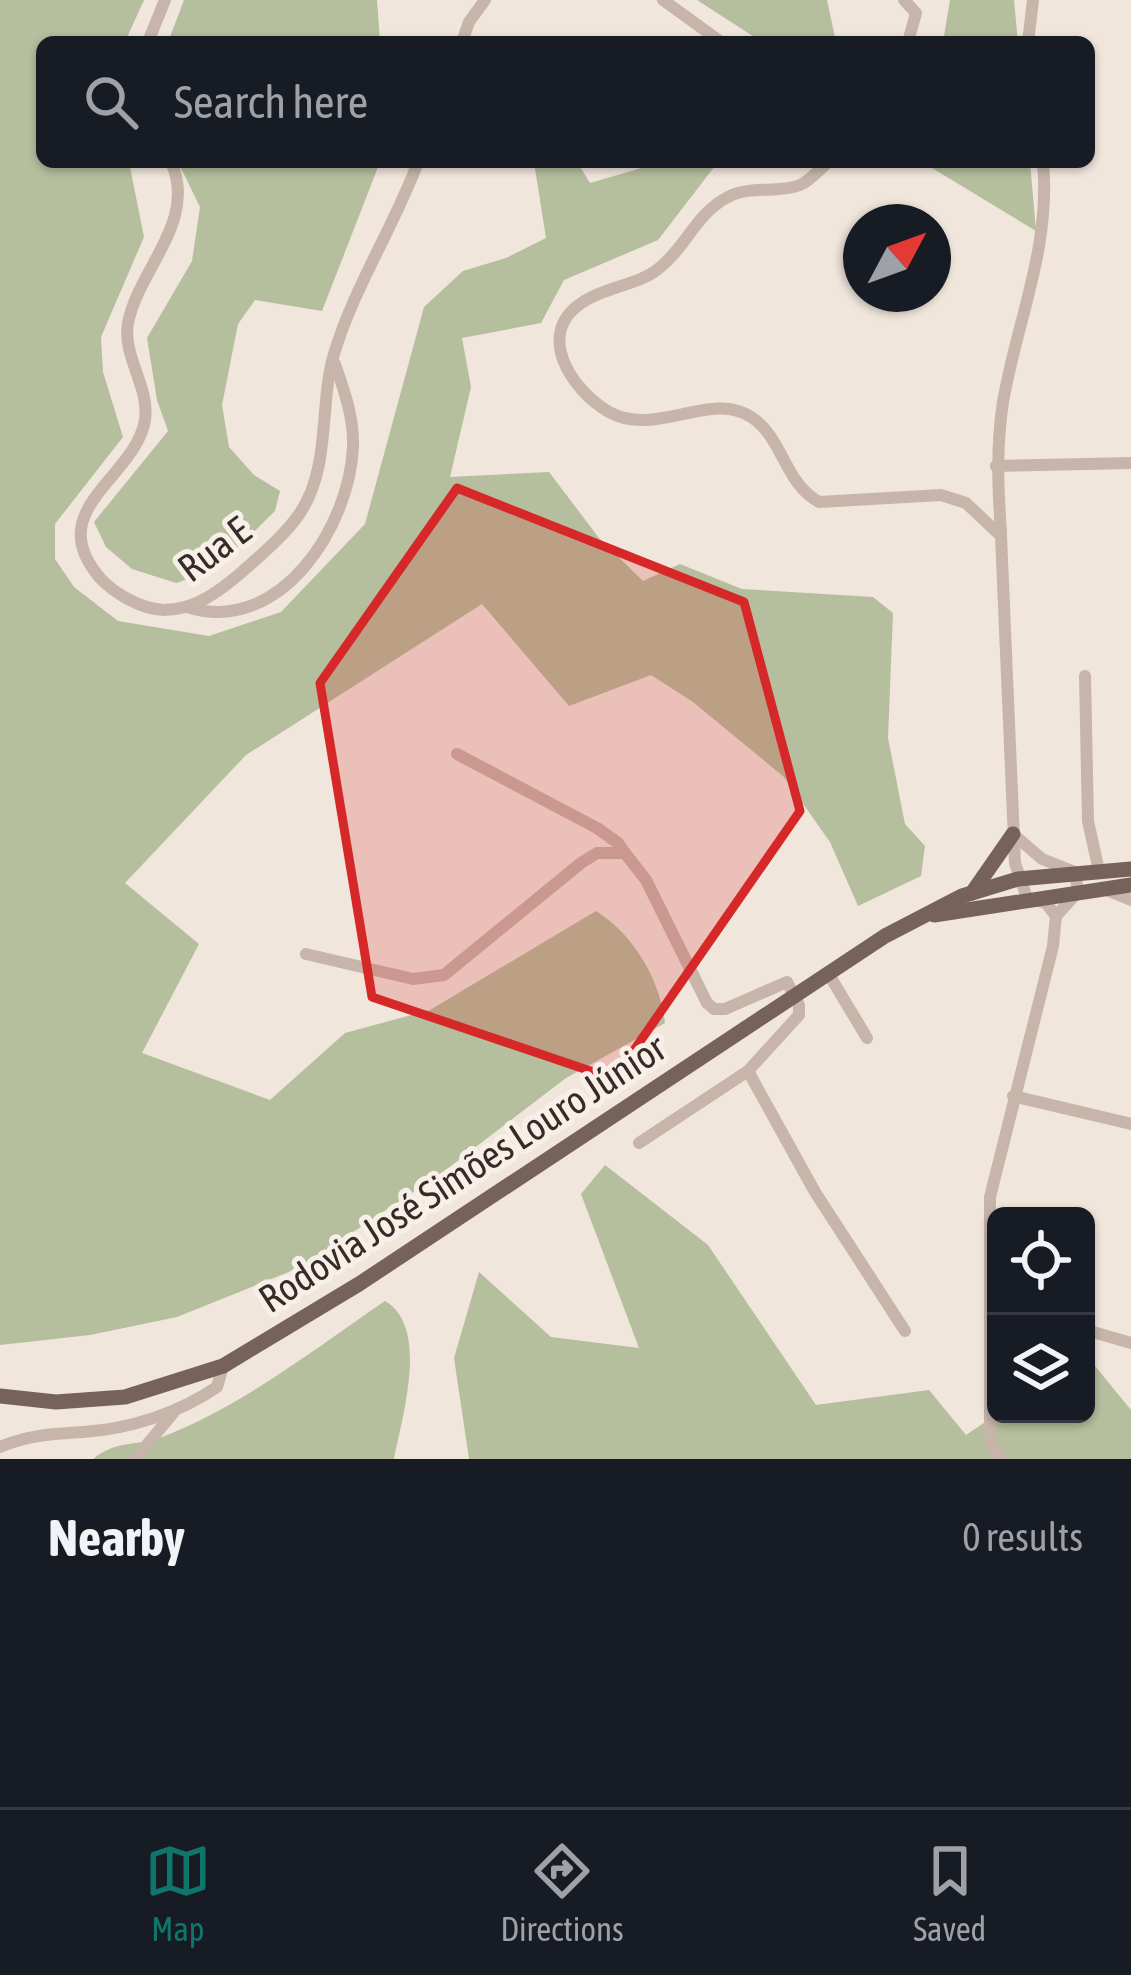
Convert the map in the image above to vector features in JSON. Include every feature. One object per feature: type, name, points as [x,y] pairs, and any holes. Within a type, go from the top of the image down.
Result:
[{"type":"main road","points":[[972,892],[1013,834]]},
{"type":"main road","name":"Rodovia José Simões Louro Júnior","points":[[0,1396],[56,1402],[124,1397],[223,1366],[359,1284],[885,936],[972,892],[1018,879],[1099,871],[1129,876]]},
{"type":"main road","name":"Rodovia José Simões Louro Júnior","points":[[931,915],[1103,889],[1129,876]]},
{"type":"street","points":[[150,36],[164,0]]},
{"type":"street","points":[[464,36],[485,0]]},
{"type":"street","points":[[663,0],[713,36]]},
{"type":"street","points":[[904,0],[916,13],[910,36]]},
{"type":"street","points":[[1029,36],[1033,0]]},
{"type":"street","name":"Rua E","points":[[173,168],[179,183],[173,224],[127,327],[144,398],[145,424],[135,446],[94,497],[84,516],[81,537],[84,555],[108,586],[154,610],[190,608],[233,579],[302,510],[318,466],[333,357],[415,168]]},
{"type":"street","points":[[821,168],[800,185],[742,190],[727,197],[710,207],[656,272],[577,305],[564,324],[558,352],[566,373],[611,414],[640,421],[708,410],[748,414],[760,424],[795,484],[819,502],[941,495],[966,503],[1001,536]]},
{"type":"street","points":[[1043,168],[1038,261],[1004,400],[996,466],[1018,879],[1028,898],[1046,903],[1056,916]]},
{"type":"street","points":[[190,608],[227,614],[269,598],[316,554],[351,472],[353,441],[346,396],[333,357]]},
{"type":"street","points":[[996,466],[1131,463]]},
{"type":"street","points":[[1085,676],[1088,820],[1099,871]]},
{"type":"street","points":[[457,754],[618,843],[646,880],[706,1003],[714,1009],[725,1009],[781,982],[787,982],[794,994],[799,1016],[748,1071],[639,1143]]},
{"type":"street","points":[[990,1207],[1053,946],[1056,916],[1078,892],[1075,872],[1042,859],[1013,834]]},
{"type":"street","points":[[306,954],[413,979],[444,975],[580,863],[597,854],[625,854]]},
{"type":"street","points":[[1103,889],[1131,900]]},
{"type":"street","points":[[828,973],[867,1038]]},
{"type":"street","points":[[748,1071],[815,1192],[905,1330]]},
{"type":"street","points":[[1013,1096],[1131,1124]]},
{"type":"street","points":[[994,1315],[990,1432],[993,1448],[1002,1459]]},
{"type":"street","points":[[1095,1333],[1131,1343]]},
{"type":"street","points":[[0,1447],[21,1438],[87,1432],[175,1412],[217,1388],[223,1366]]},
{"type":"street","points":[[135,1459],[175,1412]]},
{"type":"highlighted area","points":[[457,488],[744,602],[800,811],[614,1079],[372,997],[320,683]]},
{"type":"green space","points":[[0,0],[144,0],[128,36],[36,36],[36,168],[130,168],[144,237],[101,337],[103,372],[123,437],[55,524],[55,559],[74,587],[118,621],[209,636],[281,612],[365,524],[424,307],[463,271],[506,258],[546,238],[535,168],[581,168],[590,183],[641,168],[713,168],[658,240],[564,280],[541,323],[462,338],[471,387],[450,477],[549,472],[599,538],[643,581],[680,564],[742,589],[873,597],[893,613],[888,738],[905,824],[925,846],[921,876],[858,906],[830,842],[784,777],[693,702],[651,675],[569,706],[482,604],[246,755],[125,883],[199,944],[142,1053],[270,1100],[345,1033],[430,1010],[596,911],[622,932],[642,959],[657,990],[665,1023],[566,1078],[447,1169],[301,1267],[177,1317],[90,1335],[0,1345]]},
{"type":"green space","points":[[184,0],[377,0],[380,36],[170,36]]},
{"type":"green space","points":[[697,0],[827,0],[835,36],[753,36]]},
{"type":"green space","points":[[950,0],[1014,0],[1017,36],[944,36]]},
{"type":"green space","points":[[181,168],[378,168],[322,311],[255,300],[238,324],[222,405],[229,447],[254,475],[280,491],[275,511],[215,570],[176,583],[132,569],[106,547],[94,522],[168,431],[157,400],[147,338],[192,261],[200,207]]},
{"type":"green space","points":[[932,168],[1031,168],[1036,231]]},
{"type":"green space","points":[[605,1165],[708,1245],[816,1405],[929,1390],[966,1435],[987,1421],[1095,1423],[1095,1366],[1131,1410],[1131,1459],[469,1459],[454,1358],[479,1272],[551,1337],[639,1348],[581,1194]]},
{"type":"green space","points":[[385,1301],[399,1314],[410,1351],[407,1397],[394,1459],[93,1459],[119,1446],[162,1437],[220,1410]]}]
